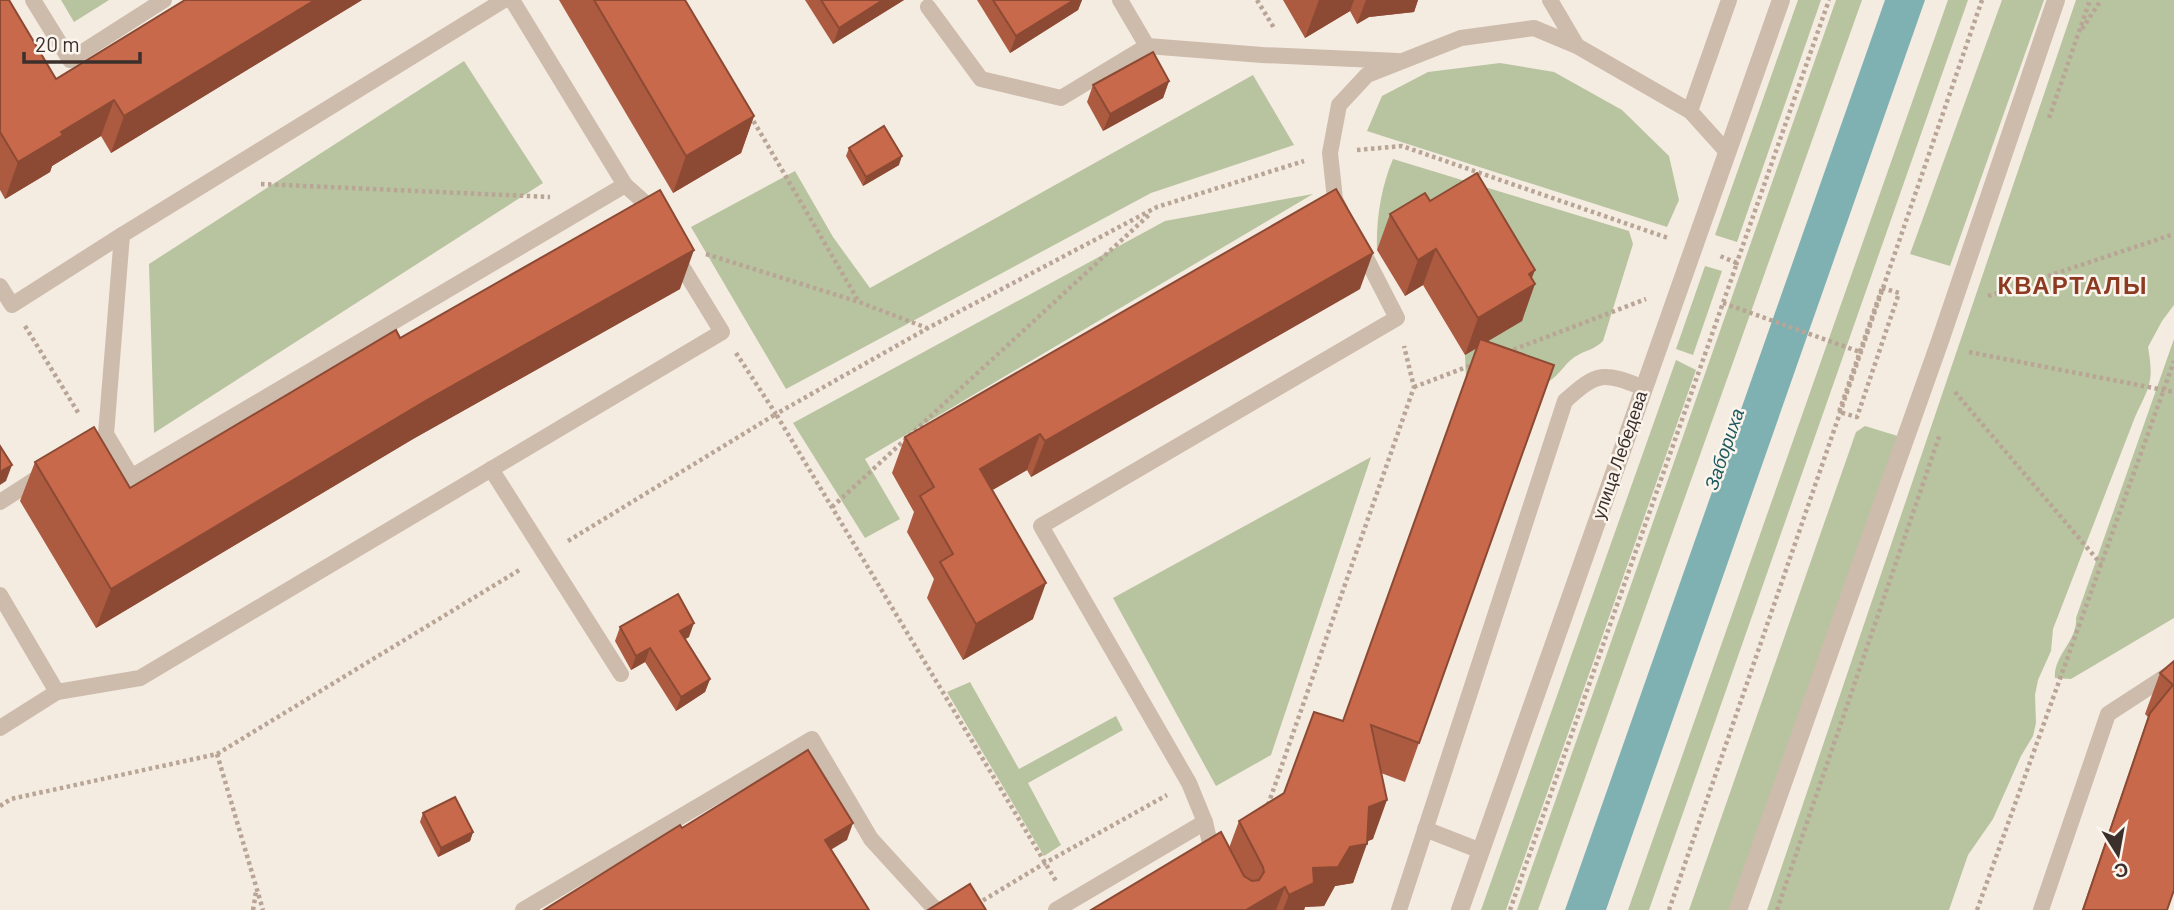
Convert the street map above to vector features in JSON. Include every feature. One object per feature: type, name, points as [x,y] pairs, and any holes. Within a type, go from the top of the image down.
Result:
[{"type":"street","name":"улица Лебедева","points":[[1460,910],[1781,0]]},
{"type":"street","points":[[1738,910],[1935,354],[2056,0]]},
{"type":"lane","points":[[33,0],[70,60],[164,0]]},
{"type":"lane","points":[[0,286],[12,305],[504,0]]},
{"type":"lane","points":[[0,728],[57,692],[140,678],[722,332],[644,202],[625,185],[512,0]]},
{"type":"lane","points":[[1120,0],[1147,46]]},
{"type":"lane","points":[[1550,0],[1577,46]]},
{"type":"lane","points":[[1690,111],[1729,0]]},
{"type":"lane","points":[[928,7],[981,79],[1061,97],[1147,46],[1236,54],[1404,61]]},
{"type":"lane","points":[[1221,877],[1205,822],[1189,783],[1041,526],[1397,318],[1335,199],[1330,153],[1339,105],[1367,75],[1461,38],[1534,28],[1577,46],[1690,111],[1727,152]]},
{"type":"lane","points":[[131,477],[625,185]]},
{"type":"lane","points":[[122,235],[101,438],[145,500]]},
{"type":"lane","points":[[1399,910],[1565,401],[1588,380],[1612,376],[1644,387]]},
{"type":"lane","points":[[0,502],[53,468]]},
{"type":"lane","points":[[491,469],[621,674]]},
{"type":"lane","points":[[0,595],[57,692]]},
{"type":"lane","points":[[2041,910],[2108,714],[2174,671]]},
{"type":"lane","points":[[523,910],[812,739],[871,839],[933,907],[939,910]]},
{"type":"lane","points":[[1062,906],[1205,822]]},
{"type":"lane","points":[[1425,830],[1481,850]]},
{"type":"path","points":[[1709,345],[1829,0]]},
{"type":"path","points":[[1670,910],[1982,0]]},
{"type":"path","points":[[2046,126],[2090,0]]},
{"type":"path","points":[[2078,35],[2101,0]]},
{"type":"path","points":[[746,109],[859,302]]},
{"type":"path","points":[[0,806],[11,799],[217,754],[776,414],[928,328],[1157,207],[1330,153],[1402,146],[1737,263]]},
{"type":"path","points":[[209,181],[603,200]]},
{"type":"path","points":[[832,507],[1157,207]]},
{"type":"path","points":[[1988,296],[2174,234]]},
{"type":"path","points":[[664,236],[928,328]]},
{"type":"path","points":[[1510,910],[1737,263]]},
{"type":"path","points":[[1984,307],[1992,283]]},
{"type":"path","points":[[1839,412],[1882,288]]},
{"type":"path","points":[[1839,412],[1857,417],[1899,293],[1882,288]]},
{"type":"path","points":[[1506,352],[1649,298]]},
{"type":"path","points":[[1723,303],[1860,352]]},
{"type":"path","points":[[12,305],[101,438]]},
{"type":"path","points":[[1265,814],[1414,387],[1397,318]]},
{"type":"path","points":[[722,332],[776,414],[1045,863],[1062,906]]},
{"type":"path","points":[[1965,362],[1973,341]]},
{"type":"path","points":[[1969,352],[2174,392]]},
{"type":"path","points":[[1977,910],[2174,361]]},
{"type":"path","points":[[1414,387],[1480,362]]},
{"type":"path","points":[[1951,405],[1958,382]]},
{"type":"path","points":[[1955,392],[2101,564]]},
{"type":"path","points":[[1777,910],[1942,431]]},
{"type":"path","points":[[217,754],[262,910]]},
{"type":"path","points":[[967,910],[1189,783]]},
{"type":"path","points":[[253,910],[257,888]]},
{"type":"green space","points":[[61,0],[109,0],[74,22]]},
{"type":"green space","points":[[1798,0],[1821,0],[1737,242],[1715,235]]},
{"type":"green space","points":[[1836,0],[1862,0],[1538,910],[1517,910]]},
{"type":"green space","points":[[1948,0],[1968,0],[1649,910],[1628,910]]},
{"type":"green space","points":[[2002,0],[2044,0],[1950,266],[1910,254]]},
{"type":"green space","points":[[2076,0],[2174,0],[2174,305],[2148,347],[2151,368],[2147,390],[2053,629],[2051,651],[2038,680],[2035,695],[2036,723],[2033,736],[2021,756],[1993,819],[1968,855],[1949,910],[1767,910]]},
{"type":"green space","points":[[464,61],[543,183],[154,433],[149,264]]},
{"type":"green space","points":[[1500,63],[1554,72],[1622,110],[1669,156],[1679,200],[1667,227],[1367,131],[1382,96],[1428,72]]},
{"type":"green space","points":[[1253,75],[1294,145],[1151,193],[786,389],[691,227],[795,171],[833,237],[870,288]]},
{"type":"green space","points":[[1393,159],[1629,231],[1633,244],[1603,341],[1574,358],[1548,382],[1466,378],[1465,355],[1521,321],[1411,230],[1377,250],[1380,204]]},
{"type":"green space","points":[[1313,194],[865,459],[900,519],[865,538],[793,423],[1165,221]]},
{"type":"green space","points":[[1705,266],[1722,271],[1693,355],[1676,349]]},
{"type":"green space","points":[[2174,339],[2174,618],[2071,679],[2055,678],[2055,670],[2076,626],[2076,618]]},
{"type":"green space","points":[[1676,360],[1696,370],[1506,910],[1481,910]]},
{"type":"green space","points":[[1865,426],[1901,437],[1739,910],[1689,910],[1856,432]]},
{"type":"green space","points":[[1371,457],[1271,755],[1216,786],[1113,598]]},
{"type":"green space","points":[[970,682],[1019,769],[1116,716],[1123,730],[1028,783],[1061,845],[1044,856],[947,692]]},
{"type":"water","points":[[1885,0],[1925,0],[1606,910],[1565,910]]},
{"type":"building","points":[[0,0],[9,0],[56,79],[185,0],[315,0],[124,116],[114,100],[18,162],[0,132]]},
{"type":"building","points":[[594,0],[685,0],[754,116],[686,156]]},
{"type":"building","points":[[821,0],[883,0],[839,28]]},
{"type":"building","points":[[993,0],[1074,0],[1016,36]]},
{"type":"building","points":[[1153,52],[1169,81],[1110,114],[1093,85]]},
{"type":"building","points":[[884,126],[902,156],[866,177],[849,148]]},
{"type":"building","points":[[1477,173],[1535,270],[1529,274],[1535,284],[1478,318],[1436,249],[1418,260],[1390,214],[1425,193],[1430,201]]},
{"type":"building","points":[[1336,189],[1373,253],[1045,441],[1040,434],[980,469],[1046,583],[976,624],[940,562],[953,554],[920,496],[934,487],[905,437]]},
{"type":"building","points":[[660,190],[694,250],[427,400],[111,589],[35,462],[94,427],[130,488],[396,330],[400,338]]},
{"type":"building","points":[[1480,339],[1554,365],[1419,743],[1371,725],[1387,800],[1369,807],[1367,844],[1350,847],[1338,867],[1313,868],[1314,883],[1289,895],[1285,887],[1246,910],[1091,910],[1221,832],[1244,876],[1252,881],[1259,880],[1264,872],[1263,867],[1239,821],[1284,793],[1314,712],[1343,721]]},
{"type":"building","points":[[0,446],[12,465],[0,472]]},
{"type":"building","points":[[678,594],[694,623],[680,631],[710,679],[681,697],[650,648],[636,656],[620,627]]},
{"type":"building","points":[[2174,661],[2174,890],[2167,910],[2083,910],[2150,713],[2173,685],[2160,673]]},
{"type":"building","points":[[808,750],[853,823],[825,840],[869,910],[544,910],[680,825],[682,828]]},
{"type":"building","points":[[455,797],[473,832],[441,848],[423,813]]},
{"type":"building","points":[[970,884],[986,910],[928,910]]},
{"type":"district","name":"КВАРТАЛЫ","points":[[2073,286]]},
{"type":"water label","name":"Забориха","points":[[1724,449]]}]
